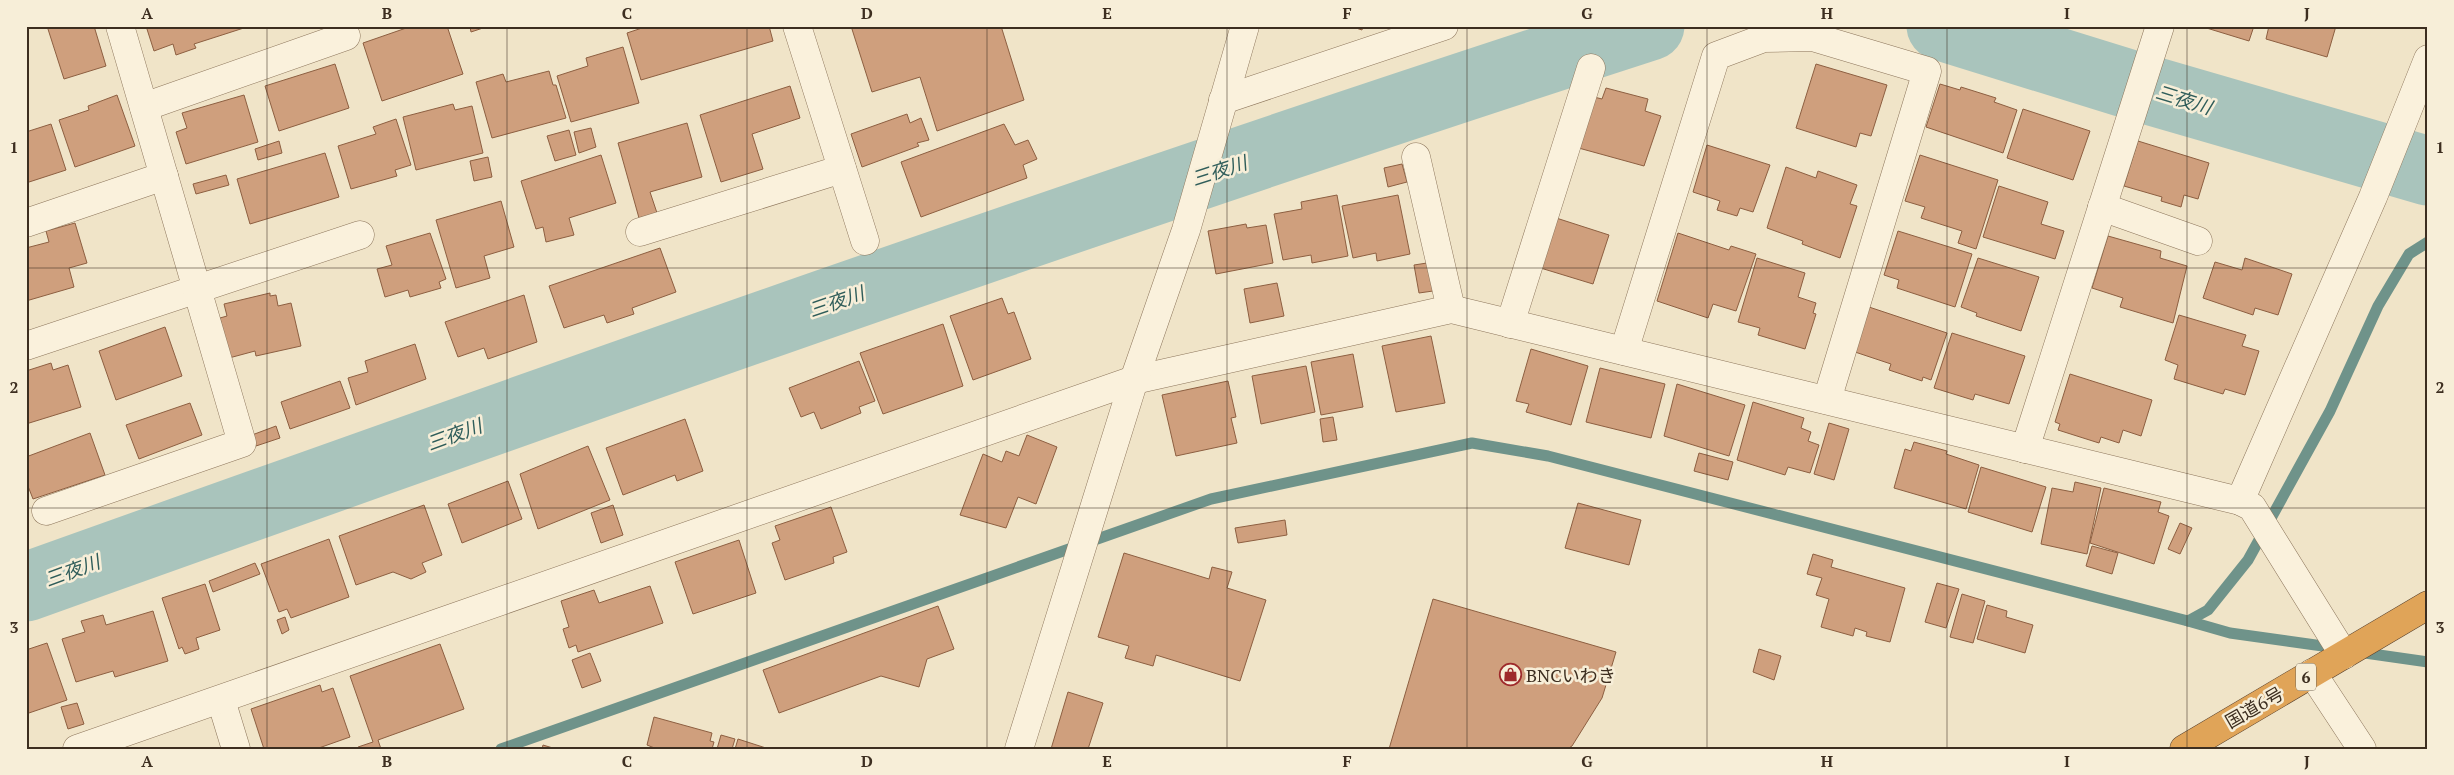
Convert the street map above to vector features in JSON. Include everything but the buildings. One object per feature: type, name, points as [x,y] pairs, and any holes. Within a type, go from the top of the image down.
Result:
[{"type":"highway","name":"国道6号","points":[[2184,749],[2428,605]]},
{"type":"street","points":[[46,511],[242,443],[120,26]]},
{"type":"street","points":[[797,26],[865,241]]},
{"type":"street","points":[[1020,749],[1134,380],[1186,230],[1222,100],[1245,26]]},
{"type":"street","points":[[1222,100],[1444,26]]},
{"type":"street","points":[[2025,450],[2160,26]]},
{"type":"street","points":[[144,107],[346,36]]},
{"type":"street","points":[[1624,351],[1716,56],[1764,38],[1813,37],[1927,71],[1827,400]]},
{"type":"street","points":[[2246,504],[2374,197],[2428,59]]},
{"type":"street","points":[[1510,324],[1591,68]]},
{"type":"street","points":[[1416,157],[1451,309]]},
{"type":"street","points":[[640,232],[842,168]]},
{"type":"street","points":[[26,223],[164,176]]},
{"type":"street","points":[[2102,207],[2198,241]]},
{"type":"street","points":[[26,346],[360,236]]},
{"type":"street","points":[[76,749],[1134,380],[1451,309],[2246,504],[2344,654]]},
{"type":"street","points":[[2312,673],[2362,749]]},
{"type":"street","points":[[221,700],[236,749]]},
{"type":"waterway","name":"三夜川","points":[[26,587],[836,300],[1242,161],[1650,26]]},
{"type":"waterway","name":"三夜川","points":[[1941,26],[2135,86],[2428,171]]},
{"type":"waterway","points":[[501,749],[1211,499],[1472,443],[1548,456],[2188,621],[2208,610],[2248,560],[2330,411],[2378,306],[2409,254],[2428,242]]},
{"type":"waterway","points":[[2188,621],[2230,633],[2337,648]]},
{"type":"waterway","points":[[2358,652],[2428,662]]},
{"type":"place","name":"BNCいわき","points":[[1510,675]]}]
